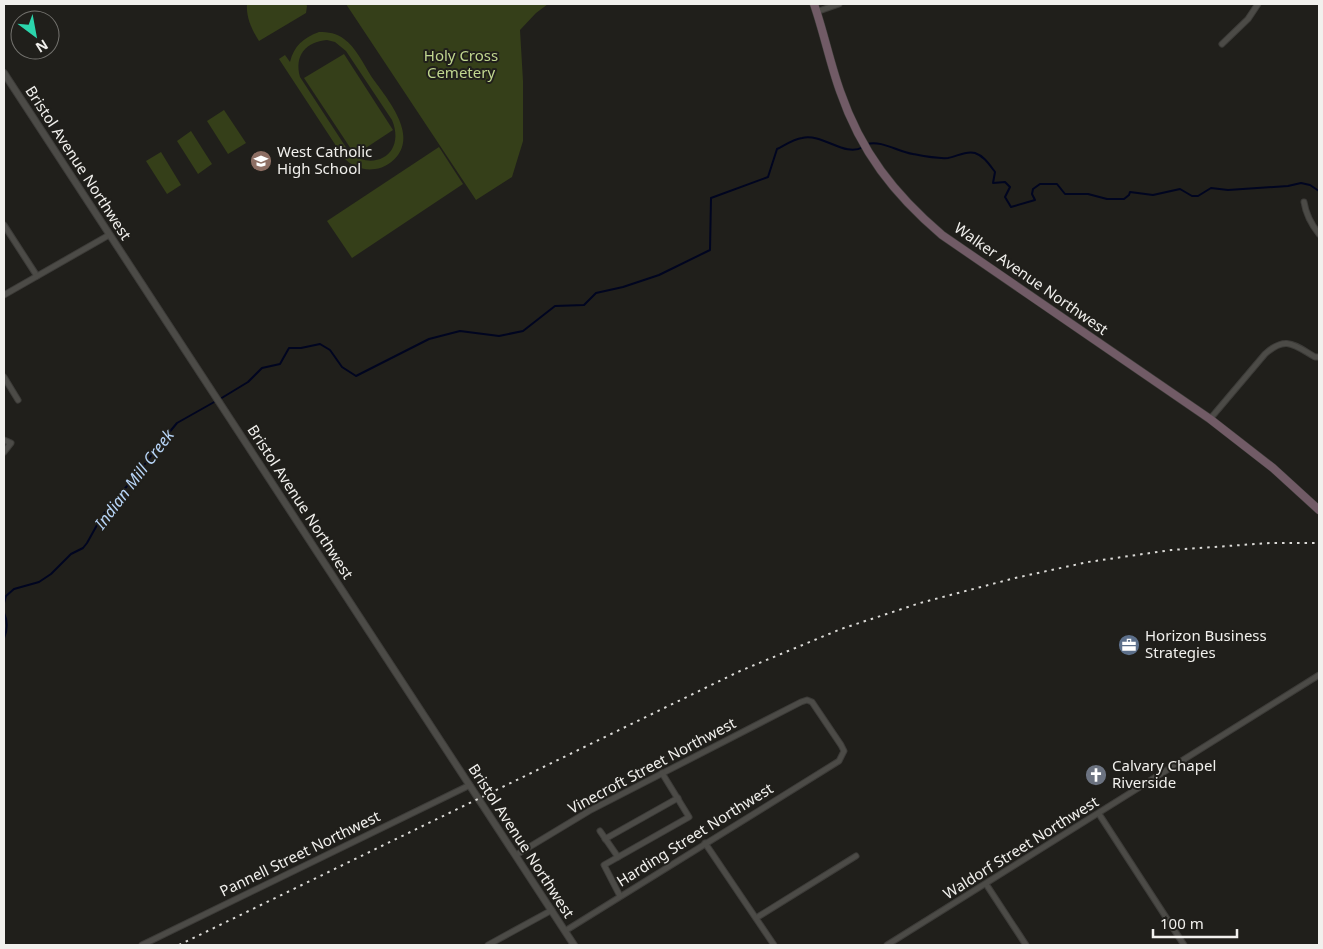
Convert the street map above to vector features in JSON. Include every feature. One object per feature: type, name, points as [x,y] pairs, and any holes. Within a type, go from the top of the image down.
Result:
[{"type":"main road","name":"Walker Avenue Northwest","points":[[814,4],[839,90],[861,141],[873,161],[907,203],[942,235],[1210,418],[1273,468],[1319,510]]},
{"type":"street","points":[[816,12],[839,4]]},
{"type":"street","points":[[1222,44],[1244,24],[1258,4]]},
{"type":"street","name":"Bristol Avenue Northwest","points":[[4,73],[574,945]]},
{"type":"street","points":[[1304,202],[1305,210],[1311,223],[1319,234]]},
{"type":"street","points":[[4,225],[37,276]]},
{"type":"street","points":[[4,295],[109,235]]},
{"type":"street","points":[[1210,418],[1265,354],[1278,344],[1291,344],[1315,357],[1319,356]]},
{"type":"street","points":[[4,378],[18,400]]},
{"type":"street","points":[[4,440],[10,443],[4,452]]},
{"type":"street","name":"Waldorf Street Northwest","points":[[887,945],[1319,675]]},
{"type":"street","name":"Vinecroft Street Northwest","points":[[516,855],[589,811],[801,702],[808,700],[812,702],[842,745],[844,752],[839,761]]},
{"type":"street","name":"Harding Street Northwest","points":[[565,931],[839,761]]},
{"type":"street","points":[[620,896],[604,865],[689,817],[662,773]]},
{"type":"street","name":"Pannell Street Northwest","points":[[142,945],[470,785]]},
{"type":"street","points":[[605,839],[678,798]]},
{"type":"street","points":[[1099,814],[1184,945]]},
{"type":"street","points":[[600,831],[618,857]]},
{"type":"street","points":[[705,843],[774,945]]},
{"type":"street","points":[[756,918],[856,856]]},
{"type":"street","points":[[986,884],[1026,945]]},
{"type":"street","points":[[488,945],[552,910]]},
{"type":"green space","points":[[247,4],[306,4],[307,6],[306,13],[259,41],[250,24]]},
{"type":"green space","name":"Holy Cross Cemetery","points":[[346,4],[548,4],[536,13],[520,30],[523,81],[523,141],[512,177],[476,200]]},
{"type":"green space","points":[[319,32],[332,33],[348,42],[396,114],[401,125],[403,146],[396,158],[385,166],[375,169],[362,169],[354,166],[344,158],[279,59],[285,55],[290,62],[297,47],[313,34]],"holes":[[[320,41],[335,42],[346,51],[392,120],[395,141],[392,149],[380,159],[371,161],[351,155],[300,77],[299,62],[303,51]]]},
{"type":"green space","points":[[344,54],[393,130],[355,155],[304,78]]},
{"type":"green space","points":[[224,110],[246,143],[228,154],[207,121]]},
{"type":"green space","points":[[191,131],[212,164],[198,174],[177,141]]},
{"type":"green space","points":[[439,147],[463,184],[352,258],[327,221]]},
{"type":"green space","points":[[161,152],[181,185],[167,194],[146,161]]},
{"type":"waterway","name":"Indian Mill Creek","points":[[220,399],[248,382],[262,368],[280,364],[289,348],[301,348],[320,344],[330,350],[342,367],[356,376],[429,339],[460,331],[499,336],[523,331],[555,306],[584,305],[596,293],[623,287],[659,275],[710,250],[711,198],[768,177],[777,149],[796,140],[810,137],[849,150],[863,147]]},
{"type":"waterway","name":"Indian Mill Creek","points":[[867,144],[884,145],[907,153],[935,158],[948,158],[968,152],[978,154],[995,172],[993,183],[1005,182],[1010,187],[1005,197],[1011,207],[1035,200],[1032,194],[1033,189],[1040,184],[1057,184],[1065,194],[1088,194],[1107,199],[1124,199],[1130,192],[1153,195],[1180,189],[1192,196],[1198,196],[1211,188],[1228,190],[1288,186],[1301,183],[1310,185],[1319,191]]},
{"type":"waterway","name":"Indian Mill Creek","points":[[4,603],[6,596],[14,589],[39,582],[51,574],[71,554],[83,548],[102,516],[177,423],[216,401]]},
{"type":"waterway","name":"Indian Mill Creek","points":[[4,613],[7,626],[4,638]]},
{"type":"railway","points":[[179,945],[740,671],[841,629],[920,603],[1015,578],[1088,562],[1171,550],[1270,543],[1319,543]]},
{"type":"place","name":"West Catholic High School","points":[[261,161]]},
{"type":"place","name":"Horizon Business Strategies","points":[[1129,645]]},
{"type":"place","name":"Calvary Chapel Riverside","points":[[1096,775]]}]
